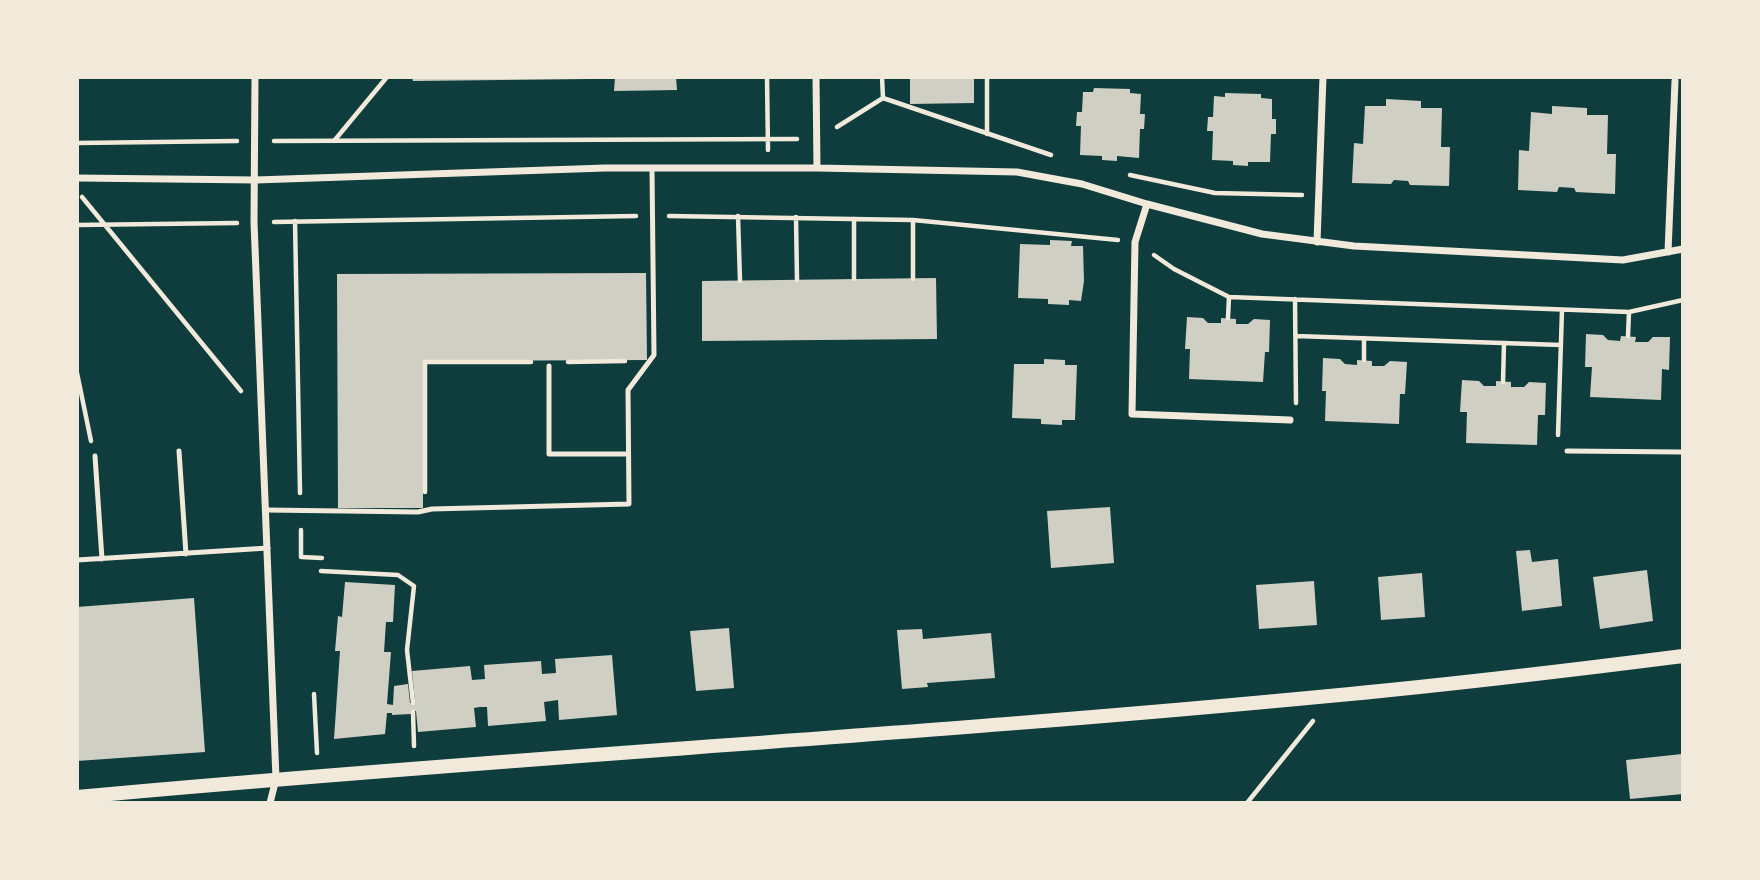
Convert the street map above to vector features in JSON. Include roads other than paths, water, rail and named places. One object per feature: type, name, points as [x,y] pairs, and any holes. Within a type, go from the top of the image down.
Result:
[{"type":"main road","points":[[77,797],[1333,696],[1683,656]]},
{"type":"street","points":[[254,77],[254,222],[276,779],[270,803]]},
{"type":"street","points":[[816,77],[817,168]]},
{"type":"street","points":[[1317,242],[1322,77]]},
{"type":"street","points":[[1668,252],[1675,81]]},
{"type":"street","points":[[77,178],[256,180],[605,168],[1017,172],[1082,184],[1262,234],[1317,242],[1623,260],[1683,249]]},
{"type":"street","points":[[1147,204],[1135,242],[1132,414],[1290,420]]},
{"type":"lane","points":[[266,510],[418,512],[432,509],[629,504],[628,390],[654,355],[652,169]]},
{"type":"lane","points":[[550,366],[549,454],[628,454]]},
{"type":"lane","points":[[179,450],[186,554]]},
{"type":"lane","points":[[1567,452],[1683,452]]},
{"type":"lane","points":[[95,456],[102,559]]},
{"type":"lane","points":[[77,560],[268,548]]}]
